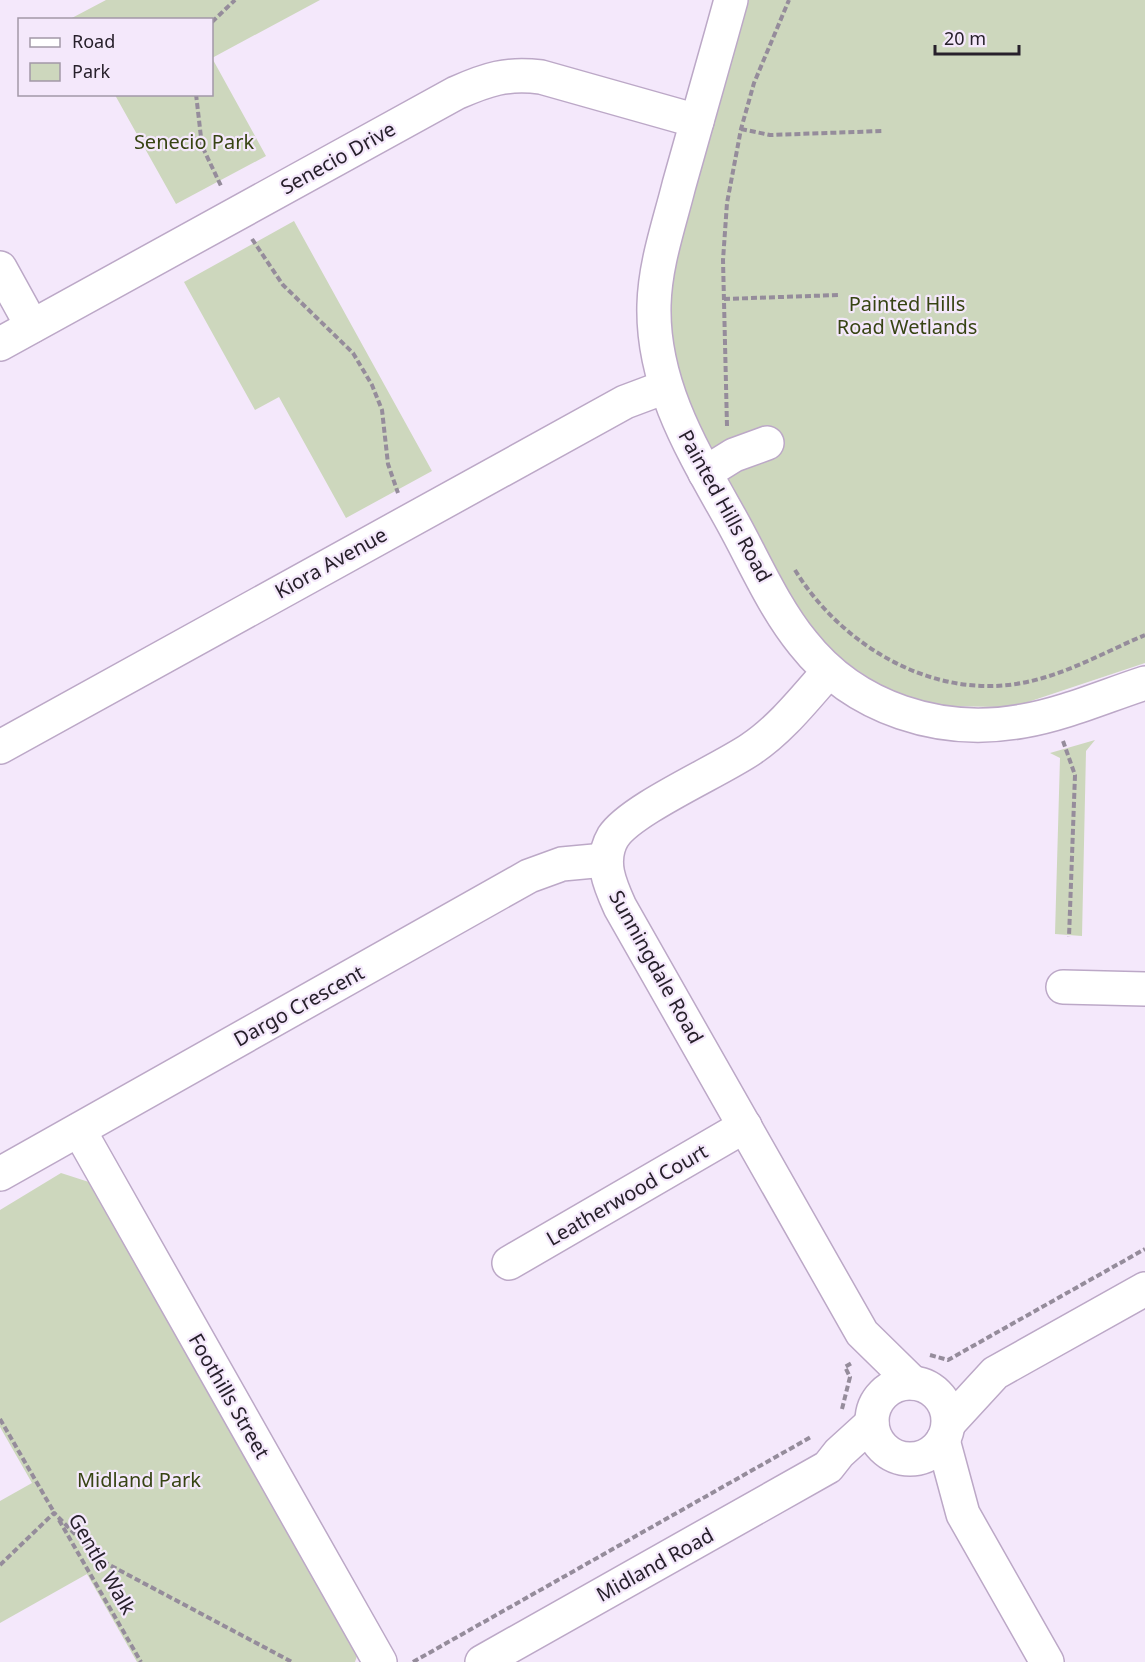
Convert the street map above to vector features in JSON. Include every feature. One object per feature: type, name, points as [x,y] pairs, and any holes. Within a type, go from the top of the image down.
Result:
[{"type":"street","name":"Painted Hills Road","points":[[731,0],[656,277],[654,336],[665,387],[674,411],[705,473],[789,623],[806,647],[829,671],[884,706],[934,722],[966,726],[997,726],[1054,713],[1145,683]]},
{"type":"street","name":"Senecio Drive","points":[[0,344],[456,93],[501,76],[541,77],[697,121]]},
{"type":"street","points":[[0,268],[32,327]]},
{"type":"street","name":"Kiora Avenue","points":[[0,747],[625,402],[665,387]]},
{"type":"street","points":[[705,473],[734,455],[767,443]]},
{"type":"street","points":[[606,860],[612,838],[622,826],[753,748],[780,724],[829,671]]},
{"type":"street","name":"Sunningdale Road","points":[[606,860],[611,887],[621,907],[745,1126],[863,1344],[873,1417]]},
{"type":"street","name":"Dargo Crescent","points":[[0,1174],[529,876],[562,864],[606,860]]},
{"type":"street","points":[[1063,987],[1145,989]]},
{"type":"street","name":"Leatherwood Court","points":[[509,1263],[745,1126]]},
{"type":"street","name":"Foothills Street","points":[[79,1130],[380,1662]]},
{"type":"street","points":[[898,1456],[928,1455],[995,1373],[1145,1288]]},
{"type":"street","name":"Sunningdale Road","points":[[863,1344],[921,1374]]},
{"type":"street","points":[[963,1514],[898,1456],[880,1445],[873,1417],[879,1398],[889,1390],[921,1374],[995,1373]]},
{"type":"street","points":[[921,1374],[943,1401],[946,1431],[963,1514],[1047,1662]]},
{"type":"street","name":"Midland Road","points":[[482,1662],[828,1467],[873,1417]]},
{"type":"street","name":"Midland Road","points":[[828,1467],[898,1456]]},
{"type":"path","points":[[213,21],[235,0]]},
{"type":"path","points":[[734,455],[726,415],[723,237],[741,129],[754,83],[789,0]]},
{"type":"path","points":[[196,96],[201,146],[237,214],[276,276],[353,353],[372,385],[382,410],[388,464],[398,493]]},
{"type":"path","points":[[741,129],[770,135],[882,131]]},
{"type":"path","points":[[724,299],[839,295]]},
{"type":"path","points":[[790,561],[819,606],[856,639],[902,665],[957,683],[998,686],[1042,678],[1145,635]]},
{"type":"path","points":[[1054,713],[1075,775],[1069,936]]},
{"type":"path","points":[[921,1374],[1145,1249]]},
{"type":"path","points":[[841,1410],[850,1377],[845,1367],[863,1344]]},
{"type":"path","name":"Gentle Walk","points":[[0,1419],[141,1662]]},
{"type":"path","points":[[413,1662],[815,1434]]},
{"type":"path","points":[[0,1565],[54,1513],[102,1561],[292,1662]]},
{"type":"green space","points":[[106,0],[320,0],[213,57],[213,18],[72,18]]},
{"type":"green space","name":"Painted Hills Road Wetlands","points":[[749,0],[1145,0],[1145,663],[1025,703],[1000,707],[942,706],[907,697],[878,684],[854,668],[829,648],[797,609],[706,446],[672,360],[669,285]]},
{"type":"green space","name":"Senecio Park","points":[[213,60],[266,156],[176,204],[116,96],[213,96]]},
{"type":"green space","points":[[294,221],[432,471],[346,518],[279,397],[255,410],[184,282]]},
{"type":"green space","points":[[1095,740],[1086,751],[1082,936],[1055,934],[1060,758],[1050,753]]},
{"type":"green space","name":"Midland Park","points":[[61,1173],[92,1183],[359,1650],[355,1662],[137,1662],[87,1574],[0,1623],[0,1501],[32,1483],[0,1427],[0,1210]]}]
